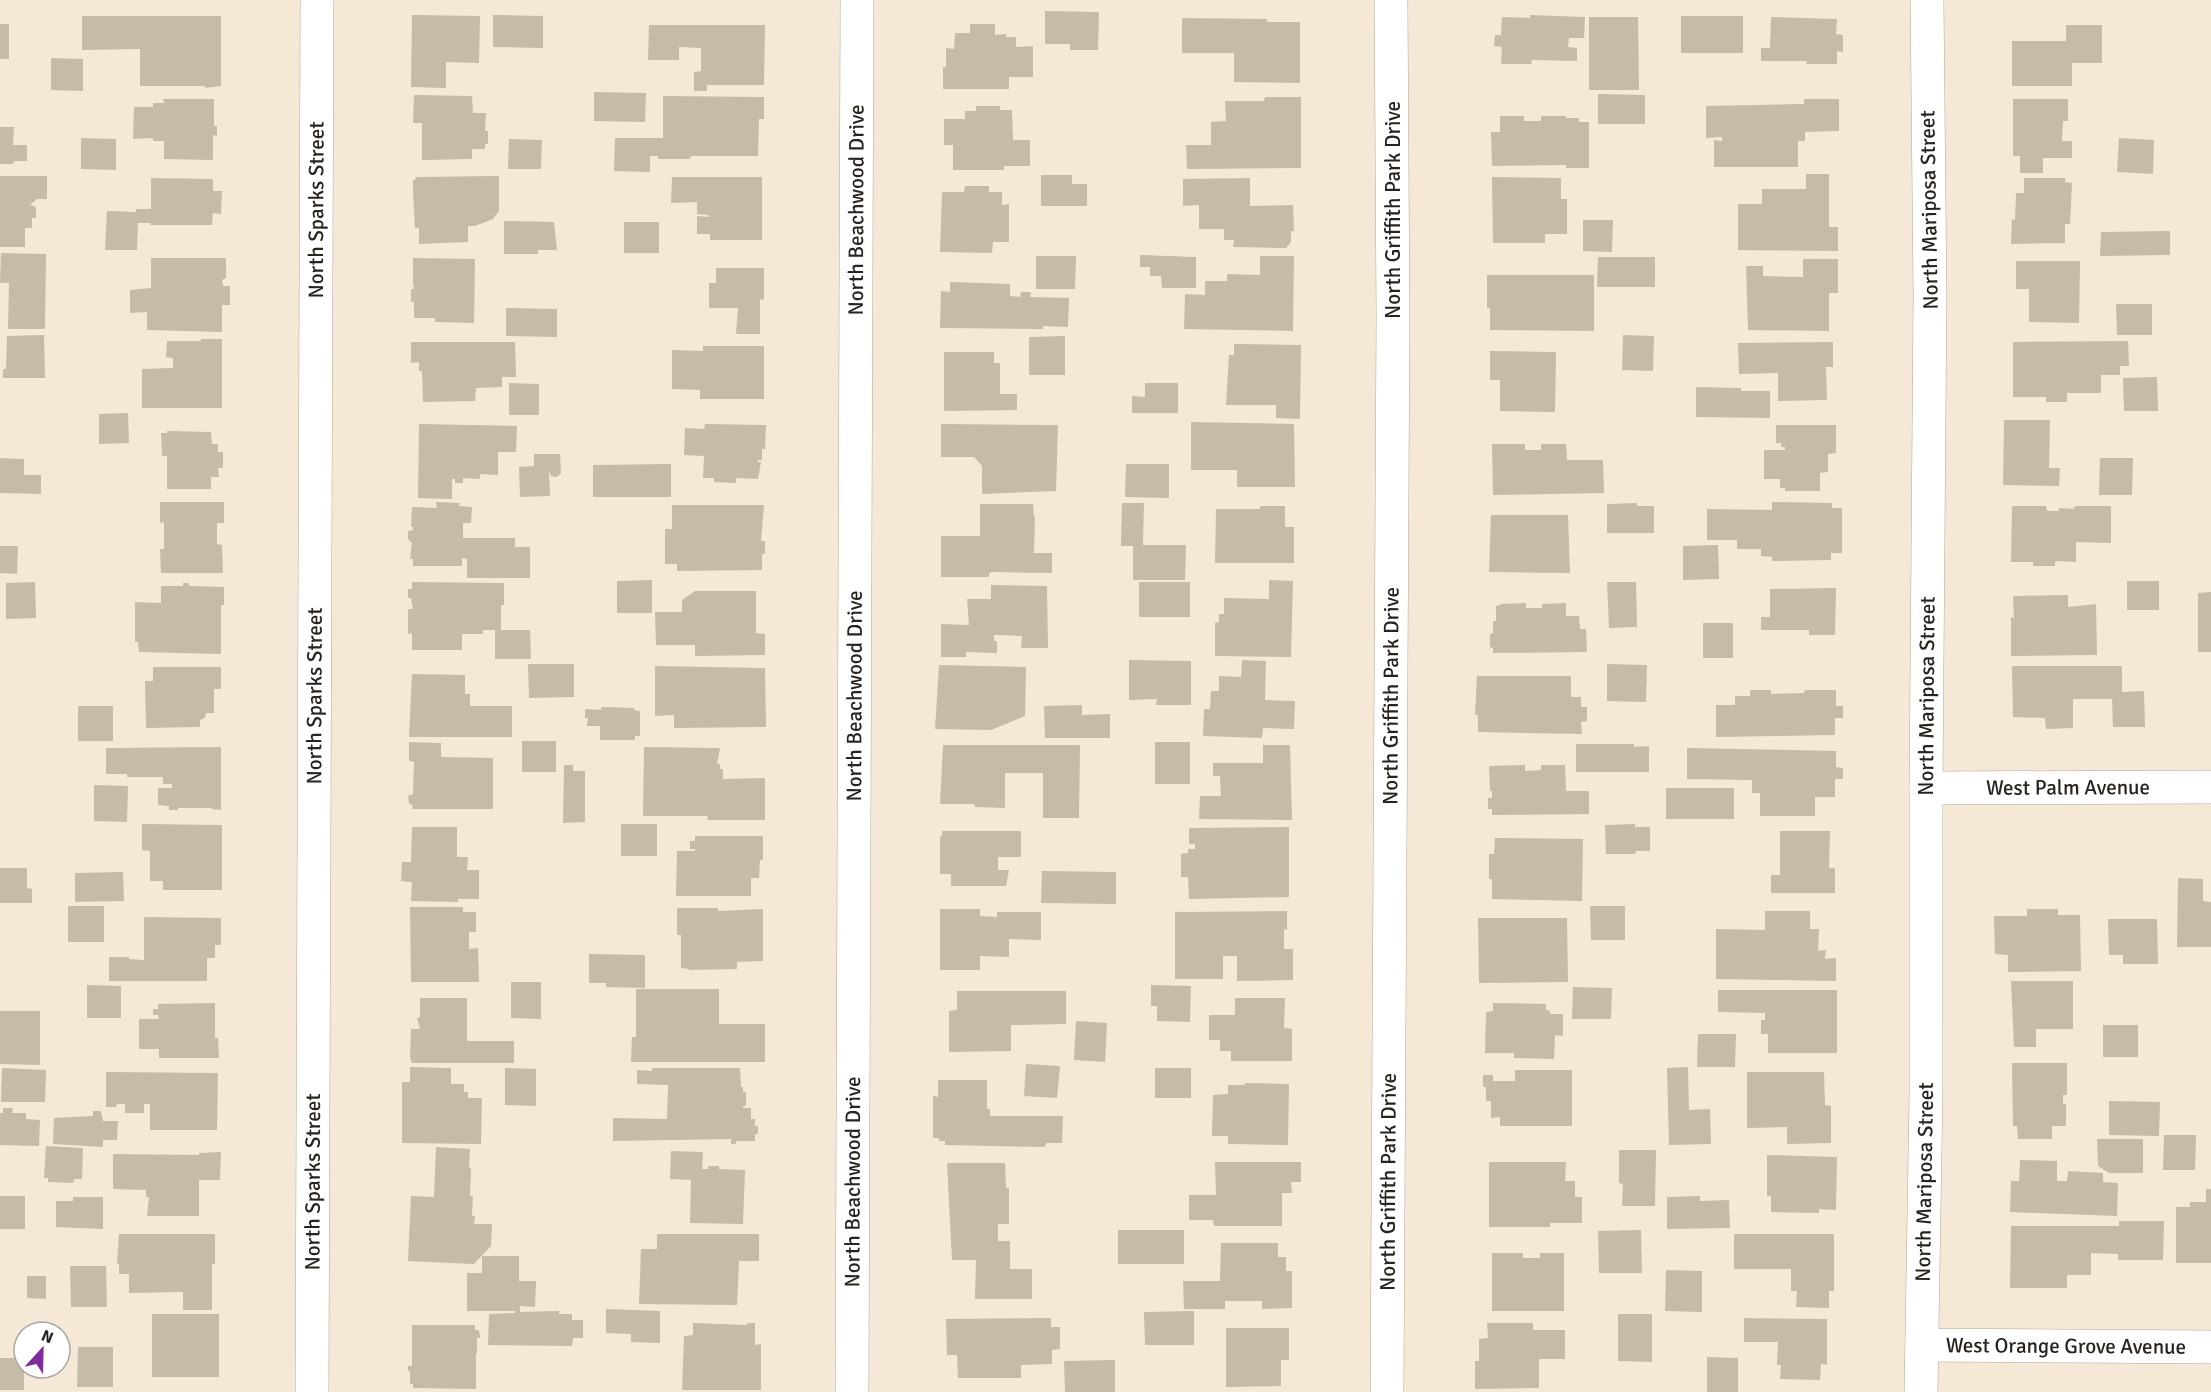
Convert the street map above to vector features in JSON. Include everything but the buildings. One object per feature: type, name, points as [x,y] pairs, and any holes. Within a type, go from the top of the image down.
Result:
[{"type":"street","name":"North Sparks Street","points":[[312,1392],[317,0]]},
{"type":"street","name":"North Beachwood Drive","points":[[852,1392],[856,0]]},
{"type":"street","name":"North Griffith Park Drive","points":[[1387,1392],[1393,340],[1391,0]]},
{"type":"street","name":"North Mariposa Street","points":[[1921,1392],[1926,1093],[1930,296],[1927,0]]},
{"type":"street","name":"West Palm Avenue","points":[[1926,788],[2211,787]]},
{"type":"street","name":"West Orange Grove Avenue","points":[[1922,1345],[2211,1347]]}]
